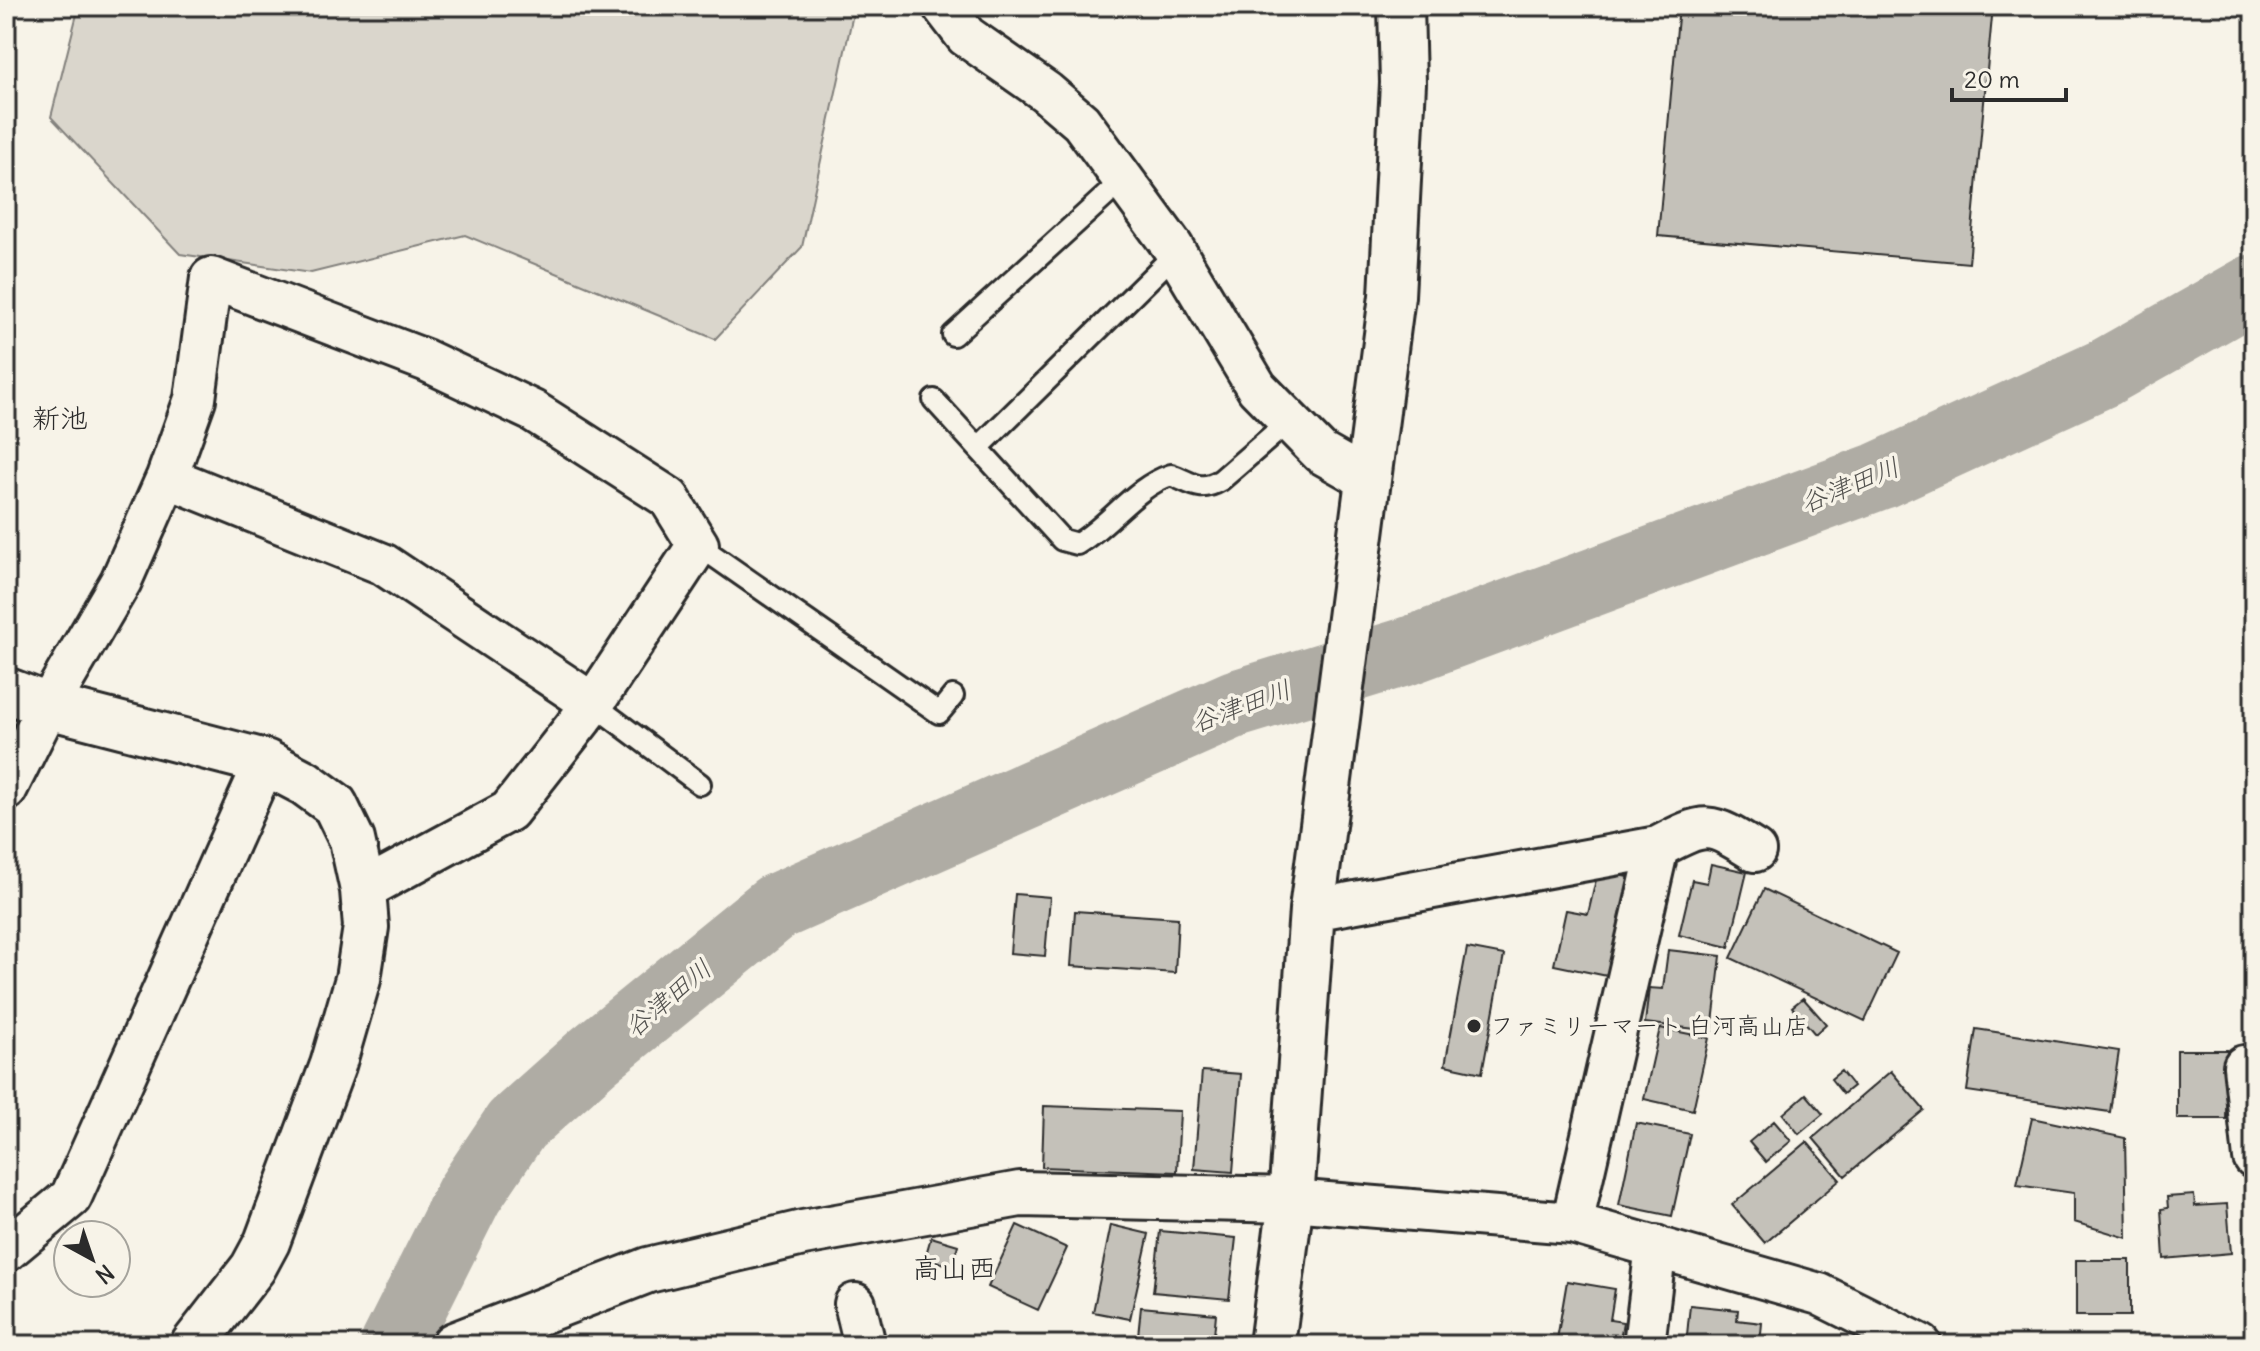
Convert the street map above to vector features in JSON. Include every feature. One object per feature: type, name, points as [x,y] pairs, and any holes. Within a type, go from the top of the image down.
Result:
[{"type":"street","points":[[943,6],[966,36],[1046,92],[1081,122],[1176,253],[1257,388],[1365,494]]},
{"type":"street","points":[[1272,1345],[1291,1200],[1312,910],[1392,296],[1403,83],[1401,6]]},
{"type":"street","points":[[6,790],[48,706],[121,581],[167,477],[195,399],[211,278],[425,360],[533,411],[669,498],[698,545],[593,704],[509,811],[363,890]]},
{"type":"street","points":[[167,477],[383,564],[593,704]]},
{"type":"street","points":[[6,690],[48,706],[265,762],[305,783],[335,805],[352,840],[363,890],[366,927],[358,979],[333,1065],[267,1242],[253,1268],[193,1345]]},
{"type":"street","points":[[6,1251],[71,1197],[265,762]]},
{"type":"street","points":[[1312,910],[1658,847],[1690,830],[1719,829],[1755,851]]},
{"type":"street","points":[[1572,1223],[1658,847]]},
{"type":"street","points":[[2244,1066],[2254,1158]]},
{"type":"street","points":[[456,1344],[648,1270],[803,1233],[1020,1194],[1291,1200],[1572,1223],[1819,1294],[1921,1345]]},
{"type":"street","points":[[1644,1345],[1656,1246]]},
{"type":"street","points":[[855,1304],[865,1345]]},
{"type":"lane","points":[[953,335],[1123,180]]},
{"type":"lane","points":[[978,448],[1176,253]]},
{"type":"lane","points":[[934,400],[1062,540],[1077,544],[1093,535],[1144,489],[1161,478],[1171,475],[1196,486],[1208,487],[1221,480],[1289,421]]},
{"type":"lane","points":[[698,545],[939,713],[953,696]]},
{"type":"lane","points":[[593,704],[700,784]]},
{"type":"shaded area","points":[[79,6],[825,6],[853,14],[802,247],[715,339],[465,235],[311,273],[180,254],[51,117]]},
{"type":"building","points":[[1679,6],[1993,6],[1969,263],[1658,236]]},
{"type":"building","points":[[1711,864],[1747,872],[1729,947],[1679,935],[1692,880],[1707,883]]},
{"type":"building","points":[[1598,871],[1633,878],[1612,977],[1554,965],[1566,910],[1588,914]]},
{"type":"building","points":[[1764,889],[1897,953],[1865,1021],[1731,958]]},
{"type":"building","points":[[1015,894],[1050,897],[1045,956],[1010,953]]},
{"type":"building","points":[[1075,911],[1178,918],[1175,973],[1071,966]]},
{"type":"building","points":[[1467,948],[1504,955],[1482,1073],[1445,1065]]},
{"type":"building","points":[[1668,950],[1721,956],[1712,1031],[1645,1023],[1649,988],[1663,989]]},
{"type":"building","points":[[1803,998],[1826,1024],[1815,1034],[1792,1007]]},
{"type":"building","points":[[1660,1028],[1709,1038],[1693,1110],[1644,1099]]},
{"type":"building","points":[[1976,1029],[2119,1051],[2110,1112],[1967,1091]]},
{"type":"building","points":[[2177,1050],[2227,1050],[2226,1119],[2177,1119]]},
{"type":"building","points":[[1202,1071],[1241,1074],[1233,1172],[1194,1169]]},
{"type":"building","points":[[1841,1071],[1853,1086],[1843,1094],[1831,1079]]},
{"type":"building","points":[[1891,1071],[1924,1110],[1845,1176],[1813,1138]]},
{"type":"building","points":[[1806,1094],[1823,1114],[1799,1134],[1783,1114]]},
{"type":"building","points":[[1044,1106],[1180,1111],[1177,1172],[1042,1167]]},
{"type":"building","points":[[2032,1118],[2125,1138],[2127,1238],[2074,1222],[2074,1193],[2017,1185]]},
{"type":"building","points":[[1774,1121],[1791,1141],[1766,1162],[1749,1142]]},
{"type":"building","points":[[1636,1123],[1690,1134],[1672,1216],[1619,1205]]},
{"type":"building","points":[[1807,1142],[1840,1180],[1765,1243],[1732,1205]]},
{"type":"building","points":[[2194,1195],[2195,1206],[2227,1204],[2231,1253],[2164,1259],[2161,1209],[2168,1208],[2167,1197]]},
{"type":"building","points":[[1017,1225],[1067,1248],[1038,1310],[988,1287]]},
{"type":"building","points":[[1111,1225],[1149,1234],[1130,1319],[1093,1312]]},
{"type":"building","points":[[1160,1231],[1236,1238],[1229,1299],[1153,1292]]},
{"type":"building","points":[[931,1237],[958,1245],[952,1266],[925,1258]]},
{"type":"building","points":[[2076,1260],[2130,1260],[2130,1316],[2076,1316]]},
{"type":"building","points":[[1567,1281],[1615,1289],[1610,1320],[1623,1322],[1619,1345],[1556,1345]]},
{"type":"building","points":[[1690,1305],[1738,1310],[1737,1320],[1762,1323],[1760,1345],[1686,1345]]},
{"type":"building","points":[[1141,1307],[1216,1314],[1213,1345],[1137,1345]]},
{"type":"waterway","name":"谷津田川","points":[[394,1345],[469,1195],[516,1125],[593,1056],[776,907],[1235,704],[1408,651],[1879,476],[2104,373],[2254,288]]},
{"type":"place","name":"ファミリーマート 白河高山店","points":[[1474,1026]]},
{"type":"district","name":"新池","points":[[60,418]]},
{"type":"district","name":"高山西","points":[[954,1268]]}]
